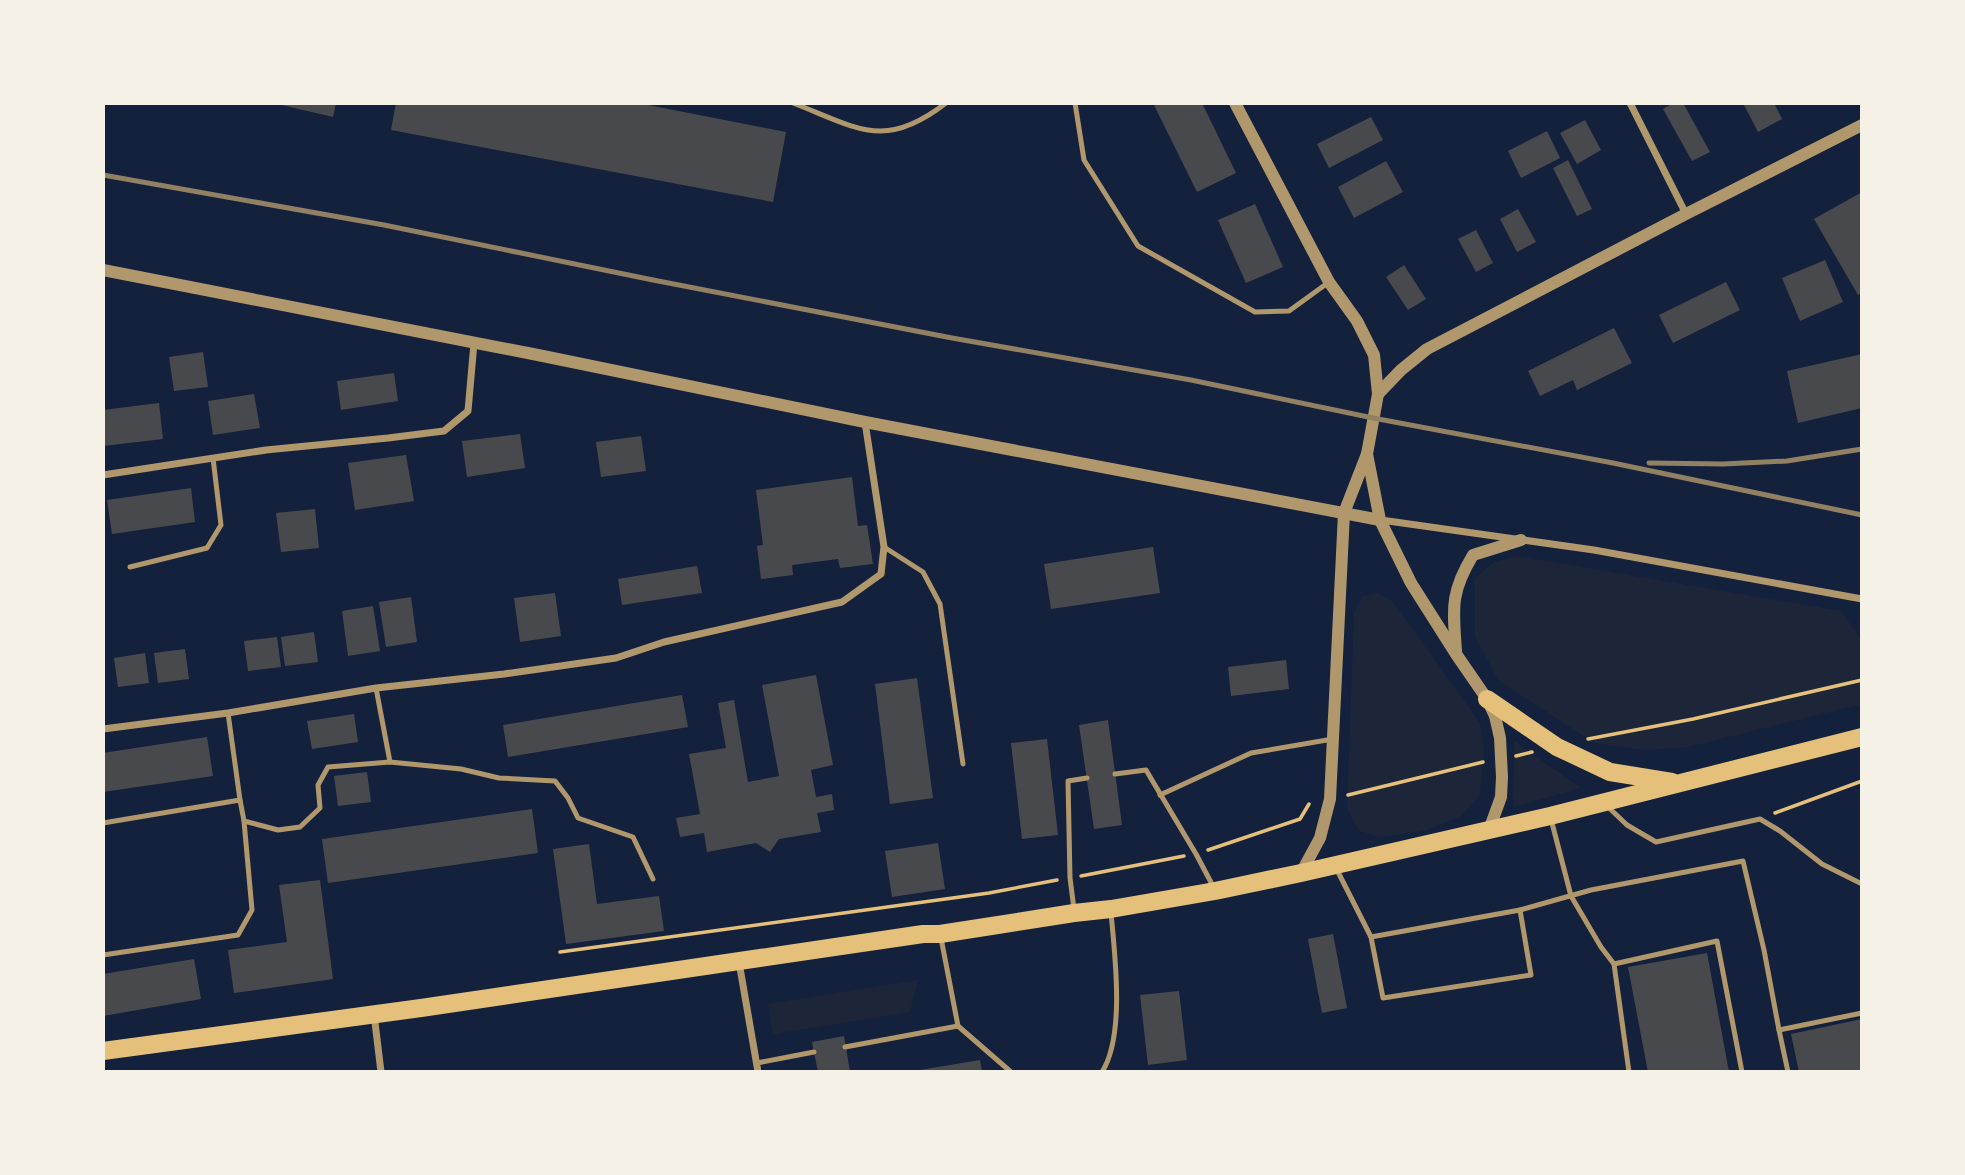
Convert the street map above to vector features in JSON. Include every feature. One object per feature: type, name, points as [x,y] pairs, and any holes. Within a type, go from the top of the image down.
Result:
[{"type":"main road","points":[[1487,699],[1557,747],[1609,772],[1681,783],[1862,732]]},
{"type":"main road","points":[[103,1051],[923,934],[940,934],[1215,891],[1550,816],[1862,737]]},
{"type":"street","points":[[1235,103],[1329,282],[1357,321],[1374,355],[1378,394],[1367,454],[1344,513],[1330,799],[1320,838],[1301,873]]},
{"type":"street","points":[[1630,103],[1686,214]]},
{"type":"street","points":[[1378,394],[1401,370],[1427,349],[1862,125]]},
{"type":"street","points":[[103,270],[865,422],[1380,520],[1594,550],[1862,599]]},
{"type":"street","points":[[103,475],[266,450],[444,431],[468,411],[474,342]]},
{"type":"street","points":[[103,729],[228,713],[376,688],[616,658],[664,642],[842,602],[881,575],[884,547],[865,422]]},
{"type":"street","points":[[1367,454],[1380,520],[1412,583],[1487,699],[1495,716],[1500,738],[1502,778],[1501,797],[1489,830]]},
{"type":"street","points":[[1456,654],[1453,605],[1460,576],[1473,555],[1521,540]]},
{"type":"street","points":[[739,961],[757,1067]]},
{"type":"street","points":[[374,1013],[381,1072]]},
{"type":"lane","points":[[793,103],[867,131],[896,131],[926,119],[946,103]]},
{"type":"lane","points":[[1074,103],[1084,160],[1138,246],[1255,312],[1289,311],[1329,282]]},
{"type":"lane","points":[[130,566],[207,548],[221,525],[213,458]]},
{"type":"lane","points":[[884,547],[923,572],[940,604],[963,764]]},
{"type":"lane","points":[[376,688],[390,762]]},
{"type":"lane","points":[[103,955],[238,935],[252,910],[244,821],[228,713]]},
{"type":"lane","points":[[1160,795],[1251,753],[1333,739]]},
{"type":"lane","points":[[244,821],[278,830],[300,827],[320,808],[318,785],[328,767],[390,762],[461,769],[499,779],[555,781],[578,818],[633,836],[653,879]]},
{"type":"lane","points":[[1115,774],[1146,770],[1215,891]]},
{"type":"lane","points":[[1074,913],[1070,878],[1068,780],[1087,778]]},
{"type":"lane","points":[[103,822],[240,800]]},
{"type":"lane","points":[[1604,803],[1627,825],[1656,842],[1760,819],[1822,864],[1862,884]]},
{"type":"lane","points":[[1550,816],[1571,896],[1614,964],[1629,1072]]},
{"type":"lane","points":[[1371,937],[1520,910],[1591,890],[1743,861],[1788,1072]]},
{"type":"lane","points":[[1335,865],[1371,937],[1383,998],[1531,975],[1520,910]]},
{"type":"lane","points":[[1102,1072],[1110,1059],[1115,1035],[1116,962],[1111,909]]},
{"type":"lane","points":[[940,934],[958,1026],[1011,1072]]},
{"type":"lane","points":[[1614,964],[1717,941],[1742,1072]]},
{"type":"lane","points":[[1779,1030],[1862,1013]]},
{"type":"lane","points":[[845,1047],[958,1026]]},
{"type":"lane","points":[[757,1067],[814,1052]]},
{"type":"path","points":[[1584,741],[1862,680]]},
{"type":"path","points":[[1514,756],[1532,752]]},
{"type":"path","points":[[1348,795],[1483,762]]},
{"type":"path","points":[[1760,819],[1862,781]]},
{"type":"path","points":[[560,952],[989,893],[1196,854],[1300,819],[1309,804]]},
{"type":"shaded area","points":[[1516,556],[1841,611],[1862,641],[1862,704],[1688,747],[1644,750],[1594,743],[1498,680],[1475,636],[1475,578],[1494,562]]},
{"type":"shaded area","points":[[1378,593],[1393,602],[1480,723],[1484,748],[1480,795],[1461,816],[1424,831],[1381,837],[1359,831],[1347,809],[1354,613],[1362,596]]},
{"type":"shaded area","points":[[1514,741],[1581,788],[1513,807]]},
{"type":"shaded area","points":[[918,980],[910,1012],[773,1034],[768,1004]]},
{"type":"building","points":[[273,103],[336,103],[333,117]]},
{"type":"building","points":[[396,103],[638,103],[786,132],[773,202],[391,130]]},
{"type":"building","points":[[1153,103],[1202,103],[1236,173],[1197,192]]},
{"type":"building","points":[[1673,103],[1683,103],[1710,152],[1692,161],[1663,109]]},
{"type":"building","points":[[1743,103],[1774,103],[1782,119],[1758,132]]},
{"type":"building","points":[[1371,117],[1383,140],[1329,168],[1317,144]]},
{"type":"building","points":[[1585,120],[1601,150],[1577,164],[1560,133]]},
{"type":"building","points":[[1547,131],[1560,158],[1521,178],[1508,151]]},
{"type":"building","points":[[1568,160],[1592,209],[1577,216],[1553,168]]},
{"type":"building","points":[[1386,161],[1403,192],[1354,218],[1338,187]]},
{"type":"building","points":[[1862,192],[1862,293],[1858,295],[1814,219]]},
{"type":"building","points":[[1255,204],[1283,267],[1246,283],[1218,220]]},
{"type":"building","points":[[1518,209],[1536,242],[1517,252],[1500,219]]},
{"type":"building","points":[[1476,230],[1493,263],[1476,272],[1458,239]]},
{"type":"building","points":[[1825,260],[1843,302],[1800,321],[1782,278]]},
{"type":"building","points":[[1404,265],[1426,299],[1408,310],[1386,277]]},
{"type":"building","points":[[1726,282],[1740,310],[1673,343],[1659,315]]},
{"type":"building","points":[[1614,328],[1632,363],[1577,390],[1573,380],[1540,396],[1528,371]]},
{"type":"building","points":[[203,352],[208,387],[174,391],[169,357]]},
{"type":"building","points":[[1862,354],[1862,408],[1798,423],[1787,371]]},
{"type":"building","points":[[394,373],[398,401],[341,410],[337,381]]},
{"type":"building","points":[[254,394],[260,428],[213,435],[208,401]]},
{"type":"building","points":[[159,403],[163,439],[103,446],[103,410]]},
{"type":"building","points":[[520,434],[525,468],[467,477],[462,441]]},
{"type":"building","points":[[641,436],[646,471],[601,477],[596,442]]},
{"type":"building","points":[[406,455],[414,501],[355,510],[348,463]]},
{"type":"building","points":[[852,477],[858,526],[867,525],[873,564],[840,568],[838,559],[792,565],[793,575],[761,579],[757,546],[763,545],[756,490]]},
{"type":"building","points":[[191,488],[195,522],[112,534],[107,500]]},
{"type":"building","points":[[315,509],[319,548],[281,552],[276,513]]},
{"type":"building","points":[[1153,547],[1160,593],[1051,609],[1044,564]]},
{"type":"building","points":[[697,566],[702,593],[622,605],[618,579]]},
{"type":"building","points":[[555,593],[561,636],[520,642],[514,598]]},
{"type":"building","points":[[411,597],[417,642],[386,647],[379,602]]},
{"type":"building","points":[[373,606],[380,651],[348,656],[342,611]]},
{"type":"building","points":[[314,632],[318,662],[285,666],[281,637]]},
{"type":"building","points":[[277,637],[281,667],[248,671],[244,641]]},
{"type":"building","points":[[185,649],[189,679],[158,683],[154,653]]},
{"type":"building","points":[[145,653],[149,683],[118,687],[114,658]]},
{"type":"building","points":[[1286,660],[1289,689],[1231,696],[1228,667]]},
{"type":"building","points":[[816,675],[833,765],[811,770],[816,797],[832,794],[834,810],[817,813],[821,832],[779,839],[770,852],[756,843],[707,852],[704,833],[680,837],[676,818],[700,814],[689,754],[726,748],[718,703],[734,700],[748,782],[779,776],[762,685]]},
{"type":"building","points":[[917,678],[933,798],[890,804],[875,684]]},
{"type":"building","points":[[682,695],[688,727],[508,757],[503,725]]},
{"type":"building","points":[[354,714],[358,742],[312,749],[307,721]]},
{"type":"building","points":[[1108,720],[1122,825],[1094,829],[1079,725]]},
{"type":"building","points":[[207,737],[213,776],[103,792],[103,753]]},
{"type":"building","points":[[1047,739],[1058,835],[1022,839],[1011,743]]},
{"type":"building","points":[[367,772],[371,802],[338,806],[334,776]]},
{"type":"building","points":[[532,809],[538,853],[328,883],[322,839]]},
{"type":"building","points":[[938,843],[945,889],[892,897],[885,851]]},
{"type":"building","points":[[589,844],[597,904],[659,896],[664,931],[566,944],[553,849]]},
{"type":"building","points":[[320,880],[333,979],[234,993],[228,950],[287,942],[279,885]]},
{"type":"building","points":[[1333,934],[1347,1008],[1322,1013],[1308,939]]},
{"type":"building","points":[[1707,953],[1729,1072],[1648,1072],[1628,967]]},
{"type":"building","points":[[194,959],[201,999],[103,1016],[103,974]]},
{"type":"building","points":[[1179,991],[1187,1060],[1148,1065],[1140,995]]},
{"type":"building","points":[[1862,1019],[1862,1072],[1799,1072],[1791,1034]]},
{"type":"building","points":[[844,1036],[850,1072],[818,1072],[812,1042]]},
{"type":"building","points":[[980,1060],[982,1072],[920,1072],[920,1070]]},
{"type":"railway","points":[[103,175],[384,225],[952,338],[1191,380],[1862,515]]},
{"type":"railway","points":[[1649,463],[1787,461],[1862,449]]}]
